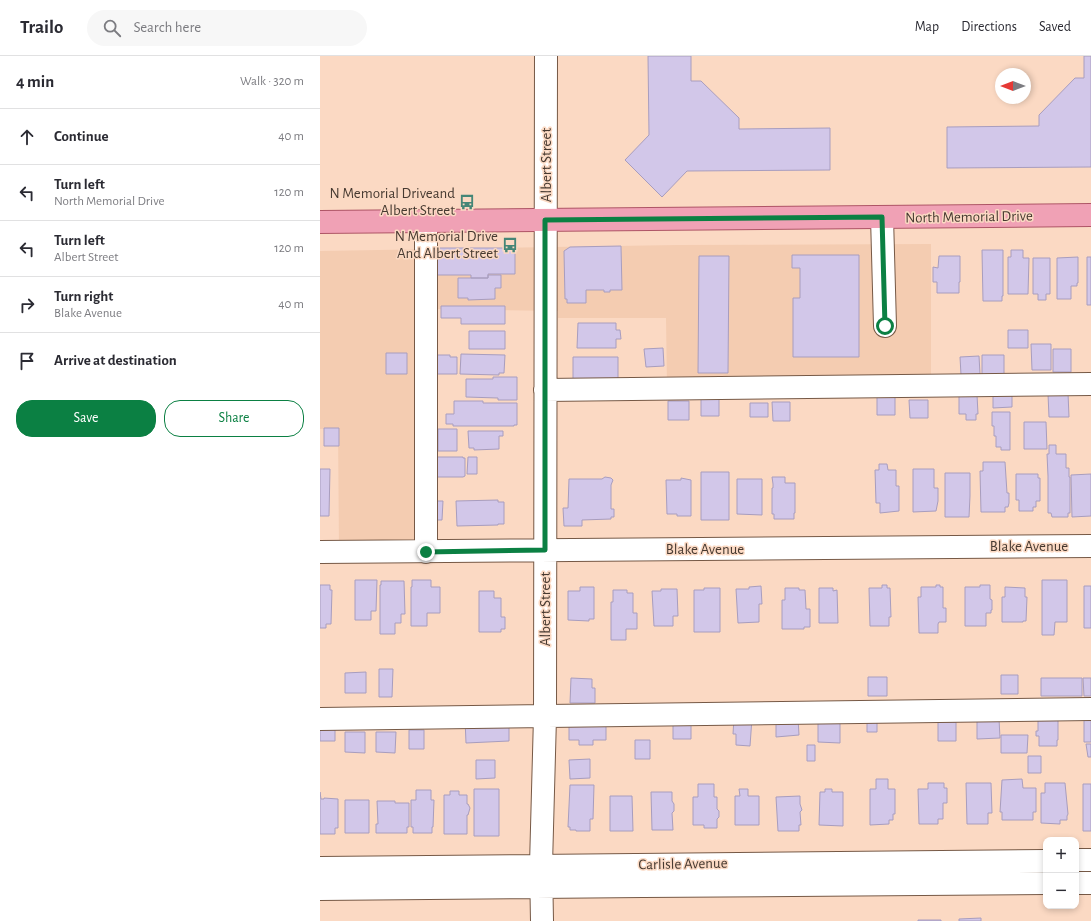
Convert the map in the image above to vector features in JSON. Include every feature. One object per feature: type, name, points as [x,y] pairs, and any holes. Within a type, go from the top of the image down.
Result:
[{"type":"main road","name":"North Memorial Drive","points":[[320,222],[1091,216]]},
{"type":"street","name":"Albert Street","points":[[542,921],[541,866],[545,550],[546,56]]},
{"type":"street","points":[[882,217],[885,326]]},
{"type":"street","points":[[426,221],[426,552]]},
{"type":"street","points":[[545,390],[1091,384]]},
{"type":"street","name":"Blake Avenue","points":[[320,552],[1091,546]]},
{"type":"street","points":[[320,719],[1091,709]]},
{"type":"street","name":"Carlisle Avenue","points":[[320,888],[541,888],[845,873],[1043,860]]},
{"type":"street","points":[[1079,860],[1091,860]]},
{"type":"street","name":"Carlisle Avenue","points":[[320,868],[541,866],[845,873],[1043,883]]},
{"type":"street","points":[[1079,883],[1091,883]]},
{"type":"shaded area","points":[[931,244],[931,386],[667,387],[666,318],[558,318],[558,311],[434,309],[417,547],[339,548],[338,428],[320,429],[320,251],[677,245]]},
{"type":"building","points":[[648,56],[691,56],[691,81],[701,81],[739,118],[739,129],[830,128],[830,170],[687,171],[662,197],[625,160],[649,135]]},
{"type":"building","points":[[1084,56],[1091,56],[1091,167],[947,168],[947,127],[1039,126],[1039,115],[1075,78],[1084,78]]},
{"type":"building","points":[[621,246],[622,290],[610,290],[610,292],[604,292],[604,290],[586,290],[586,303],[567,303],[567,299],[565,299],[564,251],[570,247]]},
{"type":"building","points":[[433,248],[515,248],[515,274],[488,274],[488,278],[471,278],[471,275],[433,275]]},
{"type":"building","points":[[982,250],[1003,250],[1002,301],[983,301]]},
{"type":"building","points":[[1011,250],[1023,250],[1023,258],[1029,258],[1028,294],[1008,294],[1008,257],[1011,257]]},
{"type":"building","points":[[792,255],[859,255],[859,357],[793,357],[793,298],[800,298],[800,268],[792,268]]},
{"type":"building","points":[[699,256],[729,256],[728,373],[698,373]]},
{"type":"building","points":[[939,256],[960,256],[959,293],[937,293],[937,282],[933,282],[933,267],[938,268]]},
{"type":"building","points":[[1078,257],[1078,283],[1077,286],[1071,286],[1071,299],[1057,299],[1057,258]]},
{"type":"building","points":[[1087,257],[1091,257],[1091,305],[1087,305]]},
{"type":"building","points":[[1033,258],[1050,258],[1050,294],[1046,294],[1046,300],[1038,300],[1038,294],[1033,294]]},
{"type":"building","points":[[488,275],[501,275],[501,288],[495,288],[495,299],[468,300],[468,298],[458,298],[458,278],[488,278]]},
{"type":"building","points":[[441,306],[505,306],[505,324],[461,324],[461,318],[441,318]]},
{"type":"building","points":[[578,323],[616,323],[616,330],[620,330],[621,339],[616,339],[616,348],[577,348]]},
{"type":"building","points":[[1008,330],[1028,330],[1028,348],[1008,348]]},
{"type":"building","points":[[469,331],[505,331],[505,349],[469,349]]},
{"type":"building","points":[[1031,344],[1051,344],[1051,370],[1032,370]]},
{"type":"building","points":[[663,348],[664,366],[646,367],[644,349]]},
{"type":"building","points":[[1053,349],[1071,349],[1071,372],[1053,372]]},
{"type":"building","points":[[386,353],[407,353],[407,374],[386,374]]},
{"type":"building","points":[[461,354],[505,355],[504,373],[499,373],[499,375],[460,374]]},
{"type":"building","points":[[428,355],[450,355],[450,357],[457,357],[457,374],[428,374]]},
{"type":"building","points":[[982,355],[1004,355],[1004,377],[982,377]]},
{"type":"building","points":[[979,356],[980,374],[961,375],[960,357]]},
{"type":"building","points":[[573,357],[618,357],[618,382],[573,381]]},
{"type":"building","points":[[493,377],[517,377],[517,400],[466,397],[466,379],[493,379]]},
{"type":"building","points":[[993,389],[1012,389],[1012,407],[993,408]]},
{"type":"building","points":[[1068,393],[1069,417],[1049,417],[1048,394]]},
{"type":"building","points":[[977,395],[978,414],[976,414],[976,420],[966,420],[966,414],[959,414],[959,396]]},
{"type":"building","points":[[877,397],[895,397],[895,415],[877,415]]},
{"type":"building","points":[[701,399],[719,399],[719,416],[701,416]]},
{"type":"building","points":[[909,400],[928,400],[928,418],[910,418]]},
{"type":"building","points":[[454,401],[517,403],[517,425],[453,426],[453,424],[446,424],[446,414],[454,414]]},
{"type":"building","points":[[668,401],[689,401],[689,420],[668,420]]},
{"type":"building","points":[[772,402],[790,402],[790,421],[773,421]]},
{"type":"building","points":[[750,403],[768,403],[768,417],[750,417]]},
{"type":"building","points":[[992,412],[1010,412],[1010,450],[1001,450],[1001,447],[996,447],[996,436],[994,436],[994,426],[992,426]]},
{"type":"building","points":[[1024,422],[1046,422],[1047,449],[1024,449]]},
{"type":"building","points":[[324,428],[339,428],[339,446],[324,446]]},
{"type":"building","points":[[438,429],[457,429],[457,451],[438,451]]},
{"type":"building","points":[[468,431],[503,431],[503,436],[499,436],[499,449],[474,450],[474,448],[469,448]]},
{"type":"building","points":[[1049,445],[1056,445],[1056,454],[1066,454],[1066,468],[1069,468],[1070,477],[1070,513],[1068,513],[1068,517],[1052,517],[1051,513],[1048,513],[1047,454],[1049,454]]},
{"type":"building","points":[[437,457],[465,458],[465,476],[437,477]]},
{"type":"building","points":[[468,457],[477,457],[477,474],[467,474]]},
{"type":"building","points":[[983,462],[1005,462],[1009,503],[1008,507],[1005,507],[1005,512],[981,512],[980,471],[983,471]]},
{"type":"building","points":[[879,464],[887,464],[888,470],[896,470],[896,486],[899,486],[899,511],[880,513],[880,503],[876,503],[875,470],[879,470]]},
{"type":"building","points":[[320,469],[330,469],[329,516],[320,516]]},
{"type":"building","points":[[913,469],[934,469],[934,488],[938,488],[936,511],[913,512]]},
{"type":"building","points":[[701,472],[729,472],[729,520],[701,520]]},
{"type":"building","points":[[945,473],[970,473],[969,517],[945,517]]},
{"type":"building","points":[[1016,474],[1038,474],[1038,478],[1040,478],[1040,501],[1036,501],[1036,507],[1033,507],[1033,511],[1019,511],[1019,500],[1016,500]]},
{"type":"building","points":[[1091,474],[1091,516],[1072,517],[1071,475]]},
{"type":"building","points":[[605,477],[613,480],[611,485],[611,509],[614,509],[614,517],[611,517],[611,519],[582,520],[582,526],[564,526],[563,508],[568,508],[569,479],[602,479]]},
{"type":"building","points":[[772,477],[785,477],[785,483],[795,483],[794,519],[774,519],[774,514],[772,514]]},
{"type":"building","points":[[681,478],[691,480],[691,516],[667,514],[666,480],[681,480]]},
{"type":"building","points":[[737,479],[762,479],[762,515],[737,514]]},
{"type":"building","points":[[498,500],[498,502],[504,502],[504,524],[457,526],[456,501]]},
{"type":"building","points":[[430,501],[443,501],[442,520],[430,520]]},
{"type":"building","points":[[355,580],[377,580],[376,611],[371,611],[371,620],[355,620]]},
{"type":"building","points":[[412,580],[431,580],[431,587],[440,587],[440,613],[427,613],[427,626],[411,626]]},
{"type":"building","points":[[1042,580],[1067,580],[1067,622],[1055,622],[1054,635],[1042,635]]},
{"type":"building","points":[[381,581],[404,581],[405,614],[401,614],[401,623],[395,623],[395,634],[380,634]]},
{"type":"building","points":[[320,585],[330,585],[330,590],[332,590],[331,624],[326,624],[326,628],[320,628]]},
{"type":"building","points":[[882,585],[887,585],[887,588],[890,588],[891,617],[889,617],[889,626],[870,626],[869,588],[882,588]]},
{"type":"building","points":[[936,585],[943,587],[943,608],[946,608],[946,622],[939,622],[938,633],[919,633],[918,597],[921,597],[921,587],[936,587]]},
{"type":"building","points":[[980,585],[990,585],[990,599],[992,600],[991,613],[986,613],[986,626],[965,626],[965,587],[980,587]]},
{"type":"building","points":[[761,586],[762,604],[759,604],[759,622],[738,623],[736,589],[749,589],[749,587]]},
{"type":"building","points":[[1084,586],[1091,586],[1091,628],[1084,628]]},
{"type":"building","points":[[580,587],[594,587],[594,619],[589,619],[589,621],[568,620],[568,591],[580,591]]},
{"type":"building","points":[[1005,587],[1025,588],[1025,597],[1027,597],[1026,621],[1002,622],[1002,597],[1005,597]]},
{"type":"building","points":[[704,588],[720,588],[720,632],[694,632],[694,590],[704,590]]},
{"type":"building","points":[[785,588],[799,588],[799,590],[805,590],[806,609],[810,609],[810,627],[804,627],[804,629],[782,629],[782,600],[785,600]]},
{"type":"building","points":[[819,588],[833,588],[833,591],[837,590],[838,623],[819,623]]},
{"type":"building","points":[[661,589],[677,589],[678,616],[673,616],[673,626],[654,626],[652,591],[661,591]]},
{"type":"building","points":[[613,590],[627,590],[627,593],[633,593],[633,613],[637,613],[637,629],[626,629],[626,640],[611,640],[611,602],[613,602]]},
{"type":"building","points":[[479,591],[494,591],[494,598],[501,598],[501,617],[505,617],[505,629],[501,629],[501,632],[479,632]]},
{"type":"building","points":[[379,669],[393,669],[392,697],[379,697]]},
{"type":"building","points":[[366,672],[366,693],[345,693],[345,673]]},
{"type":"building","points":[[1001,675],[1018,675],[1018,694],[1001,694]]},
{"type":"building","points":[[868,677],[887,677],[887,696],[868,696]]},
{"type":"building","points":[[571,678],[592,679],[592,688],[595,688],[595,703],[570,703]]},
{"type":"building","points":[[1041,678],[1082,678],[1082,696],[1041,696]]},
{"type":"building","points":[[1083,678],[1091,678],[1091,696],[1084,696]]},
{"type":"building","points":[[1038,714],[1058,714],[1057,746],[1039,746],[1039,736],[1036,736],[1036,731],[1038,731]]},
{"type":"building","points":[[1084,714],[1091,714],[1091,742],[1084,742]]},
{"type":"building","points":[[734,718],[752,718],[750,746],[736,745],[736,734],[733,734]]},
{"type":"building","points":[[776,718],[798,718],[799,735],[776,737]]},
{"type":"building","points":[[867,718],[877,718],[877,732],[867,732]]},
{"type":"building","points":[[465,719],[509,719],[509,741],[466,743]]},
{"type":"building","points":[[999,719],[1000,738],[977,739],[977,720]]},
{"type":"building","points":[[606,721],[606,740],[593,740],[593,745],[579,745],[579,740],[569,740],[569,722]]},
{"type":"building","points":[[673,721],[691,721],[691,739],[673,739]]},
{"type":"building","points":[[818,722],[840,722],[840,743],[818,742]]},
{"type":"building","points":[[938,722],[956,722],[956,741],[938,741]]},
{"type":"building","points":[[320,724],[335,724],[335,741],[320,741]]},
{"type":"building","points":[[409,730],[424,730],[424,749],[409,749]]},
{"type":"building","points":[[345,732],[365,732],[365,753],[345,752]]},
{"type":"building","points":[[376,732],[396,732],[395,753],[376,752]]},
{"type":"building","points":[[1001,735],[1028,735],[1027,753],[1001,753]]},
{"type":"building","points":[[635,740],[650,740],[650,759],[635,759]]},
{"type":"building","points":[[1086,744],[1091,744],[1091,757],[1088,757]]},
{"type":"building","points":[[807,745],[815,745],[815,761],[807,761]]},
{"type":"building","points":[[1028,756],[1041,756],[1041,773],[1028,773]]},
{"type":"building","points":[[590,759],[590,778],[570,779],[569,760]]},
{"type":"building","points":[[476,760],[495,760],[495,778],[476,779]]},
{"type":"building","points":[[876,779],[888,779],[888,789],[895,789],[895,814],[893,814],[893,820],[889,820],[889,824],[870,825],[870,789],[876,789]]},
{"type":"building","points":[[1022,779],[1023,788],[1036,788],[1036,812],[1033,812],[1033,820],[1002,820],[1002,812],[1000,812],[1002,780]]},
{"type":"building","points":[[928,783],[944,783],[944,788],[947,788],[947,803],[943,803],[943,819],[938,819],[938,824],[919,824],[918,789],[928,789]]},
{"type":"building","points":[[966,783],[991,783],[992,813],[988,813],[988,824],[967,824]]},
{"type":"building","points":[[1045,783],[1065,783],[1068,814],[1067,820],[1060,820],[1060,824],[1041,823],[1041,793],[1045,793]]},
{"type":"building","points":[[698,784],[714,784],[714,797],[717,797],[717,809],[719,811],[717,828],[704,828],[704,825],[693,825],[693,797],[698,797]]},
{"type":"building","points":[[1083,784],[1091,784],[1091,831],[1083,831]]},
{"type":"building","points":[[570,785],[594,785],[593,819],[590,819],[590,831],[570,830],[570,827],[568,827]]},
{"type":"building","points":[[474,789],[499,789],[499,836],[474,836]]},
{"type":"building","points":[[739,789],[748,789],[748,796],[759,796],[759,825],[735,825],[735,796],[740,796]]},
{"type":"building","points":[[825,789],[832,789],[832,792],[843,792],[843,826],[819,825],[820,792],[825,792]]},
{"type":"building","points":[[416,790],[431,790],[431,800],[434,800],[432,833],[413,833],[413,827],[411,827],[411,800],[416,800]]},
{"type":"building","points":[[450,791],[459,791],[459,795],[467,795],[467,804],[470,808],[467,815],[467,834],[444,834],[444,795],[450,795]]},
{"type":"building","points":[[320,792],[321,799],[338,799],[338,828],[335,828],[335,834],[320,834]]},
{"type":"building","points":[[651,792],[672,792],[672,801],[674,804],[674,811],[672,813],[673,830],[652,830]]},
{"type":"building","points":[[610,796],[632,796],[633,831],[610,831]]},
{"type":"building","points":[[800,796],[802,810],[800,812],[801,825],[799,825],[799,831],[778,831],[776,797]]},
{"type":"building","points":[[345,800],[369,800],[369,833],[345,833]]},
{"type":"building","points":[[377,801],[409,803],[409,827],[407,827],[407,833],[376,833],[376,824],[378,824]]},
{"type":"building","points":[[981,918],[981,921],[959,921],[959,919]]},
{"type":"building","points":[[941,920],[941,921],[918,921]]},
{"type":"place","name":"N Memorial Driveand Albert Street","points":[[467,202]]},
{"type":"place","name":"N Memorial Drive And Albert Street","points":[[510,245]]},
{"type":"route","points":[[426,552],[545,550],[545,220],[882,217],[885,326]]}]
